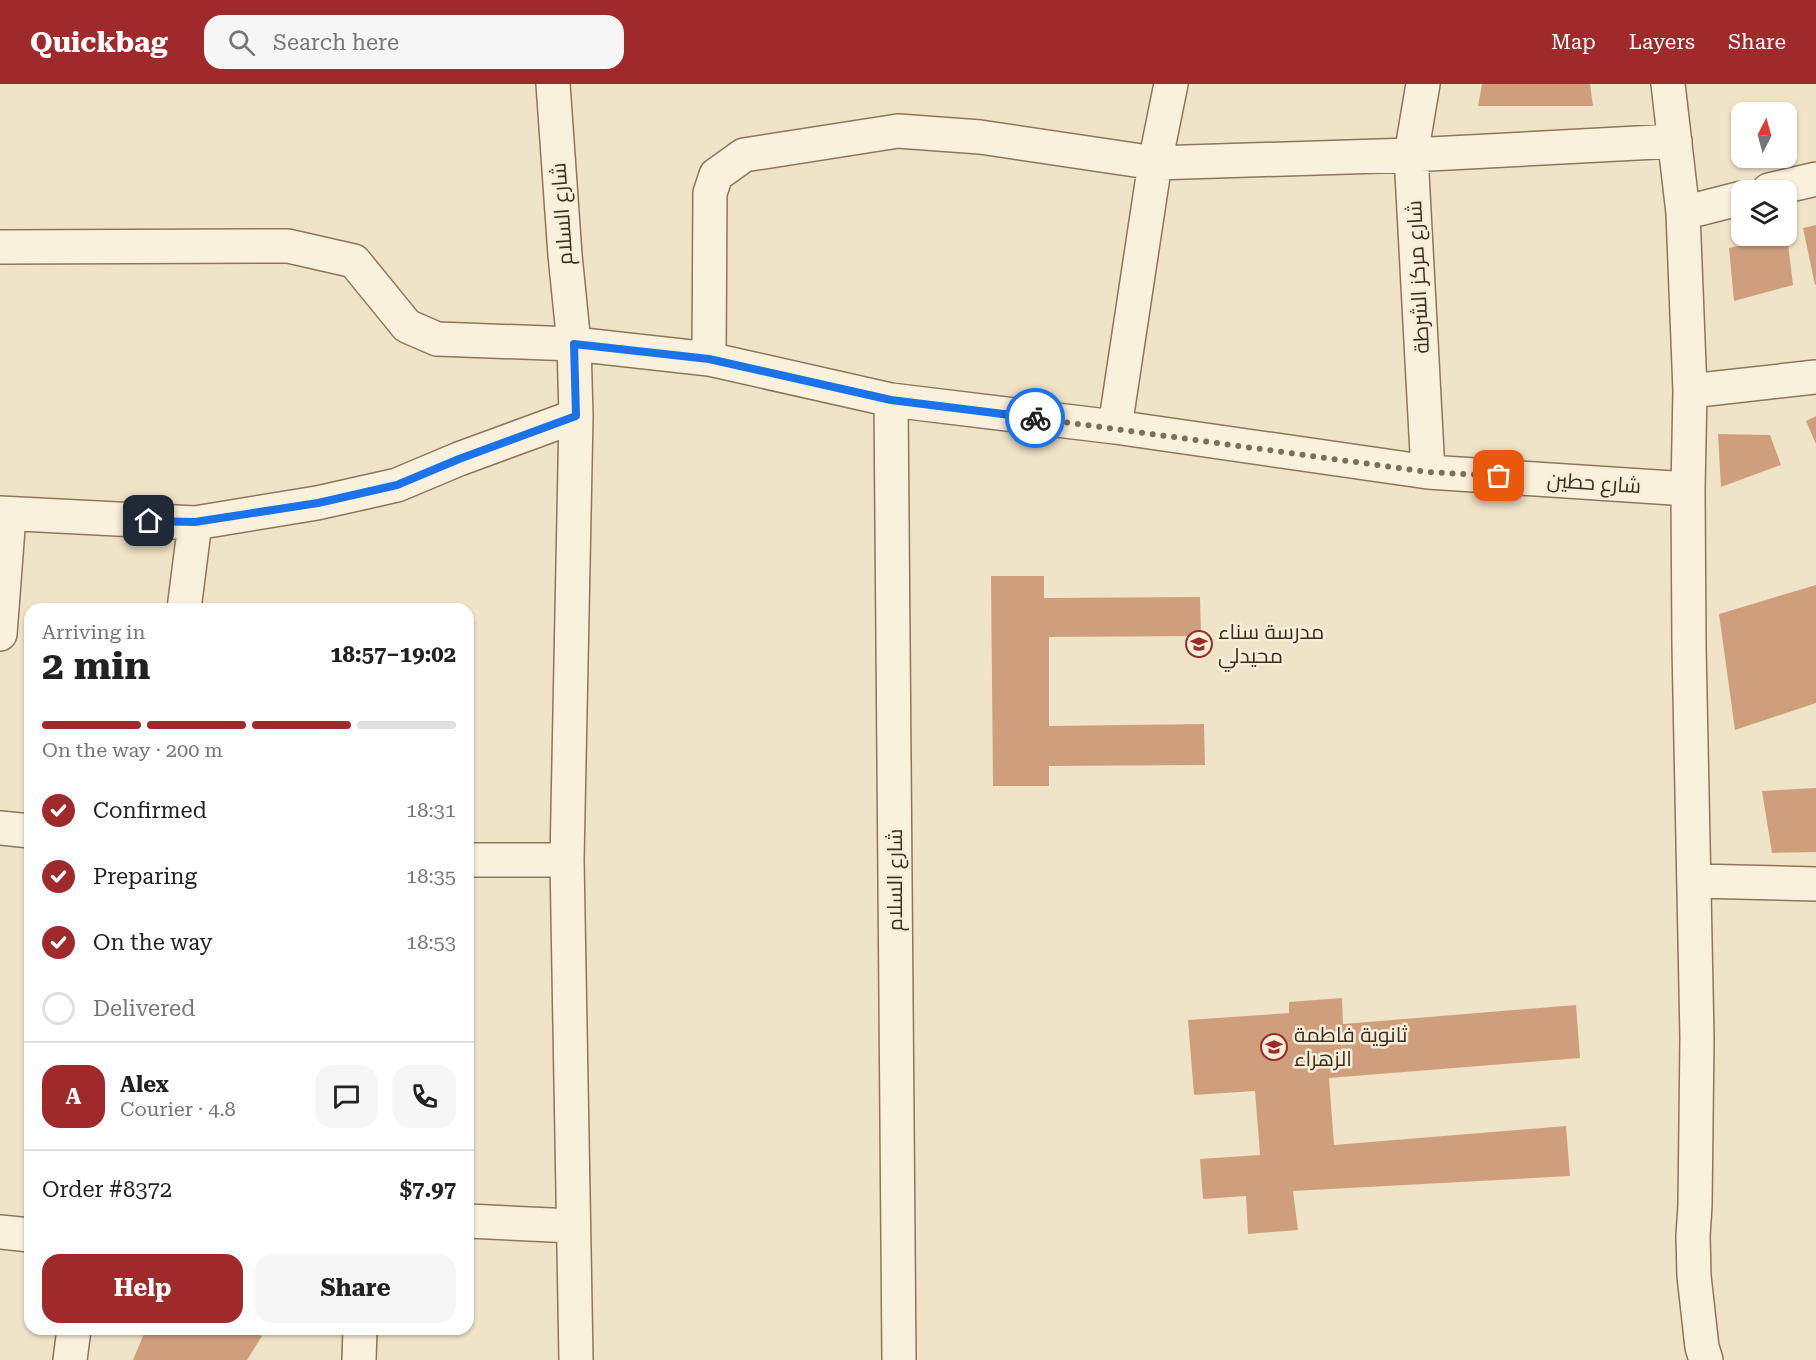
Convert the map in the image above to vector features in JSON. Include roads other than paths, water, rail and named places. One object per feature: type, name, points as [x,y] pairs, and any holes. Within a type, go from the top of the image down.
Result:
[{"type":"street","name":"شارع السلام","points":[[553,84],[565,255],[574,344],[576,416],[567,860],[576,1360]]},
{"type":"street","points":[[1115,427],[1155,163],[1171,84]]},
{"type":"street","name":"شارع مركز الشرطة","points":[[1423,84],[1411,155],[1428,472]]},
{"type":"street","points":[[1668,84],[1683,213],[1690,391],[1688,489],[1697,1038],[1695,1205],[1692,1236],[1702,1347],[1706,1360]]},
{"type":"street","points":[[709,359],[710,194],[716,175],[744,155],[898,131],[980,137],[1155,163],[1411,155],[1675,141]]},
{"type":"street","points":[[1797,183],[1816,179]]},
{"type":"street","points":[[1683,213],[1731,201]]},
{"type":"street","name":"شارع حطين","points":[[0,247],[288,246],[354,261],[407,326],[437,339],[574,344],[709,359],[891,400],[1115,427],[1428,472],[1688,489]]},
{"type":"street","points":[[1690,391],[1816,377]]},
{"type":"street","name":"شارع السلام","points":[[891,400],[899,1360]]},
{"type":"street","points":[[0,634],[5,514],[195,522],[318,503],[397,485],[459,459],[576,416]]},
{"type":"street","points":[[185,603],[195,522]]},
{"type":"street","points":[[0,828],[24,830]]},
{"type":"street","points":[[474,860],[567,860]]},
{"type":"street","points":[[1695,881],[1816,884]]},
{"type":"street","points":[[474,1221],[573,1226]]},
{"type":"street","points":[[0,1232],[24,1234]]},
{"type":"street","points":[[70,1360],[73,1335]]},
{"type":"street","points":[[359,1360],[360,1335]]},
{"type":"place","name":"مدرسة سناء محيدلي","points":[[1199,644]]},
{"type":"place","name":"ثانوية فاطمة الزهراء","points":[[1274,1047]]}]
